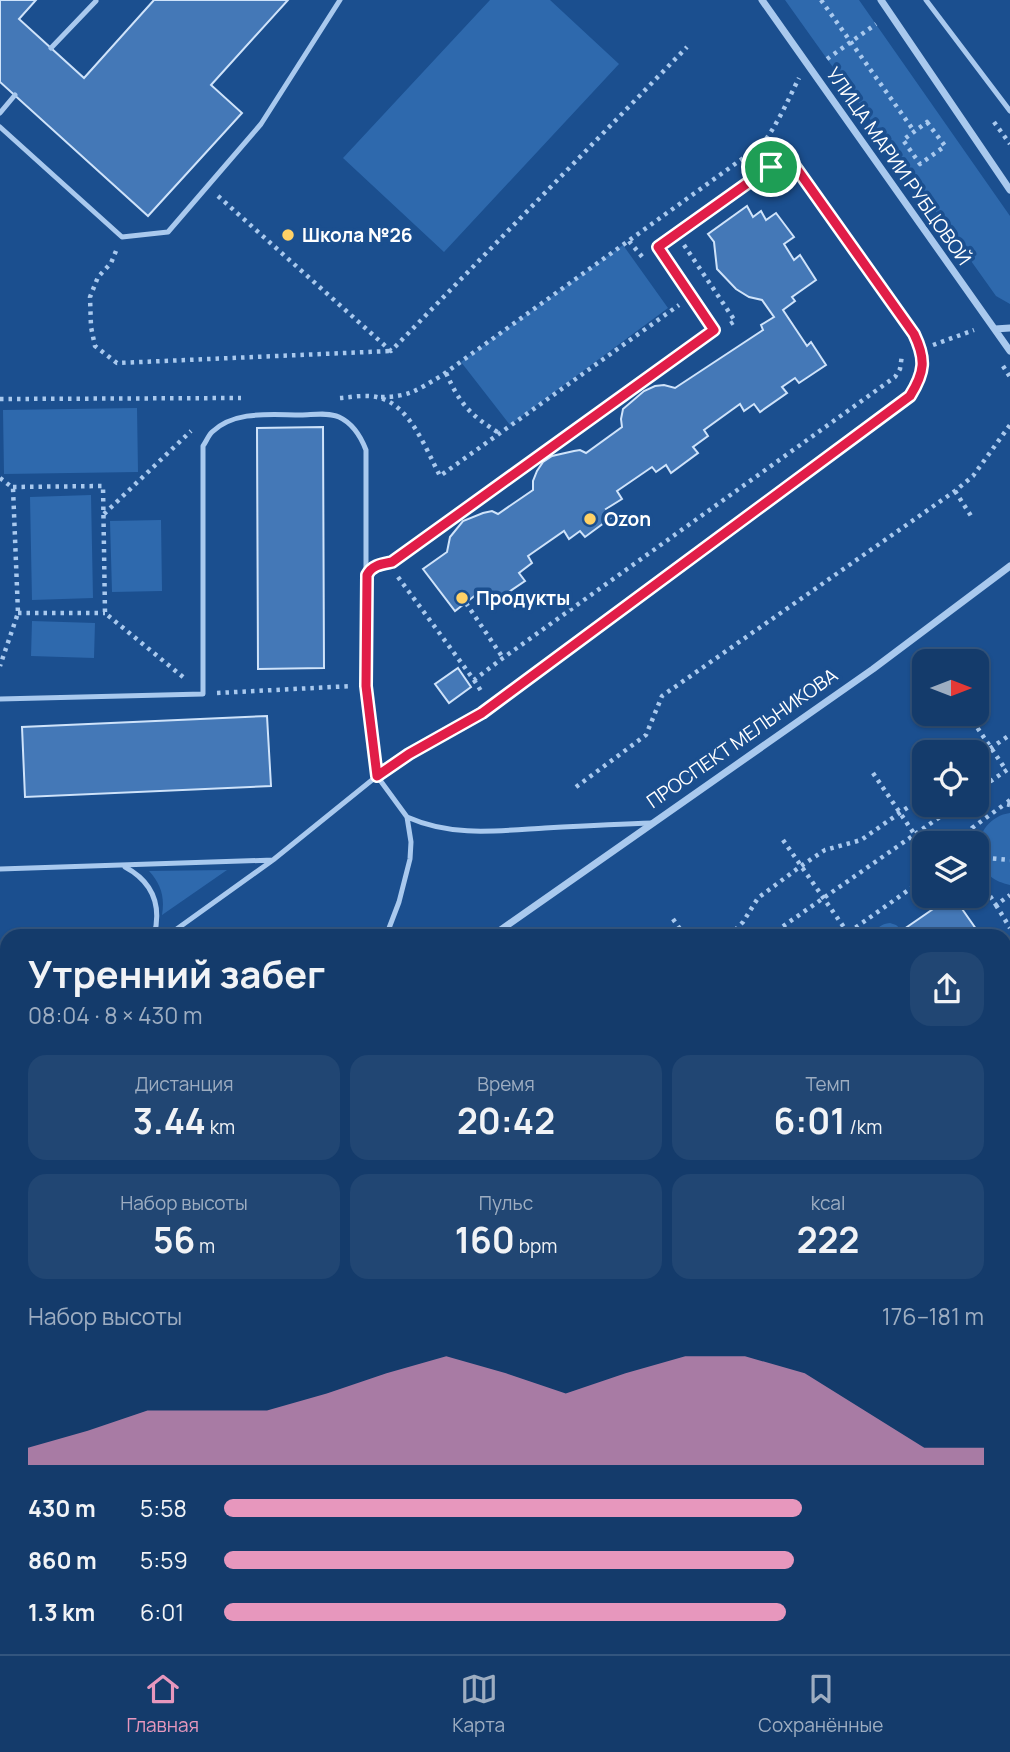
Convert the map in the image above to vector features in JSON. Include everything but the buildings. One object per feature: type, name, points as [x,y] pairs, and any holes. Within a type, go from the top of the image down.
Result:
[{"type":"street","name":"УЛИЦА МАРИИ РУБЦОВОЙ","points":[[762,0],[1010,351]]},
{"type":"street","points":[[881,0],[1010,190]]},
{"type":"street","points":[[995,329],[1010,328]]},
{"type":"street","name":"ПРОСПЕКТ МЕЛЬНИКОВА","points":[[502,929],[873,669],[1010,566]]},
{"type":"lane","points":[[0,127],[122,237],[168,232],[261,124],[341,0]]},
{"type":"lane","points":[[926,0],[1010,111]]},
{"type":"lane","points":[[51,48],[96,1]]},
{"type":"lane","points":[[0,113],[15,95]]},
{"type":"lane","points":[[177,929],[273,860],[377,776],[409,754],[482,713],[910,396],[919,382],[923,365],[921,349],[914,334],[787,155],[658,247],[714,330],[392,562],[376,566],[367,575]]},
{"type":"lane","points":[[0,699],[203,694],[203,446],[210,433],[239,418],[258,415],[338,416],[360,436],[366,450],[366,686],[377,776],[407,817],[411,842],[400,902],[389,929]]},
{"type":"lane","points":[[407,817],[424,825],[473,832],[655,822]]},
{"type":"lane","points":[[0,869],[273,860]]},
{"type":"lane","points":[[122,865],[139,874],[153,892],[157,913],[155,929]]},
{"type":"path","points":[[821,0],[914,131]]},
{"type":"path","points":[[827,59],[876,24]]},
{"type":"path","points":[[122,237],[111,263],[98,277],[90,297],[95,346],[117,363],[391,351],[687,47]]},
{"type":"path","points":[[337,398],[398,397],[413,392],[446,373],[764,143],[799,78]]},
{"type":"path","points":[[927,122],[945,146],[920,164],[903,140],[914,131],[927,122]]},
{"type":"path","points":[[207,187],[391,351]]},
{"type":"path","points":[[680,239],[735,321],[723,329]]},
{"type":"path","points":[[629,241],[646,262]]},
{"type":"path","points":[[376,397],[391,402],[405,414],[440,475],[679,305],[671,295]]},
{"type":"path","points":[[936,344],[977,330]]},
{"type":"path","points":[[392,569],[474,680],[895,377],[903,356],[899,345]]},
{"type":"path","points":[[446,373],[457,397],[467,410],[499,433]]},
{"type":"path","points":[[214,408],[224,398]]},
{"type":"path","points":[[0,399],[249,398]]},
{"type":"path","points":[[576,787],[646,735],[662,696],[973,476],[1010,425]]},
{"type":"path","points":[[103,515],[194,428]]},
{"type":"path","points":[[0,478],[13,487],[103,486],[105,613]]},
{"type":"path","points":[[0,666],[18,613],[13,487]]},
{"type":"path","points":[[955,491],[973,519]]},
{"type":"path","points":[[466,603],[503,658]]},
{"type":"path","points":[[18,613],[105,613],[203,694],[366,686]]},
{"type":"path","points":[[976,726],[1008,769],[989,783]]},
{"type":"path","points":[[991,748],[1010,735]]},
{"type":"path","points":[[873,773],[912,831]]},
{"type":"path","points":[[971,831],[1008,803]]},
{"type":"path","points":[[736,929],[758,898],[801,866],[825,850],[861,840],[912,804]]},
{"type":"path","points":[[921,831],[940,817]]},
{"type":"path","points":[[779,929],[912,837]]},
{"type":"path","points":[[783,840],[845,929]]},
{"type":"path","points":[[989,858],[1010,860]]},
{"type":"path","points":[[857,929],[912,888]]},
{"type":"path","points":[[989,894],[1010,928]]},
{"type":"path","points":[[996,905],[1010,895]]},
{"type":"path","points":[[673,919],[680,929]]},
{"type":"shaded area","points":[[490,0],[550,0],[619,64],[444,252],[343,158]]},
{"type":"shaded area","points":[[785,0],[859,0],[1010,216],[1010,304],[996,296]]},
{"type":"shaded area","points":[[623,245],[668,308],[510,425],[461,362]]},
{"type":"shaded area","points":[[137,408],[138,472],[4,474],[3,410]]},
{"type":"shaded area","points":[[91,495],[93,598],[32,600],[30,497]]},
{"type":"shaded area","points":[[161,520],[162,591],[112,592],[110,521]]},
{"type":"shaded area","points":[[32,621],[95,623],[94,658],[31,656]]},
{"type":"shaded area","points":[[1010,813],[1010,885],[999,882],[989,875],[989,831],[983,831],[1000,816]]},
{"type":"shaded area","points":[[227,870],[162,915],[161,891],[149,871]]},
{"type":"shaded area","points":[[890,923],[901,929],[877,929]]},
{"type":"place","name":"Школа №26","points":[[288,235]]},
{"type":"place","name":"Ozon","points":[[590,519]]},
{"type":"place","name":"Продукты","points":[[462,598]]},
{"type":"route","points":[[787,155],[914,334],[921,349],[923,365],[919,382],[910,396],[482,713],[409,754],[377,776],[366,686],[369,571],[376,566],[392,562],[714,330],[658,247],[771,167],[787,155]]}]
